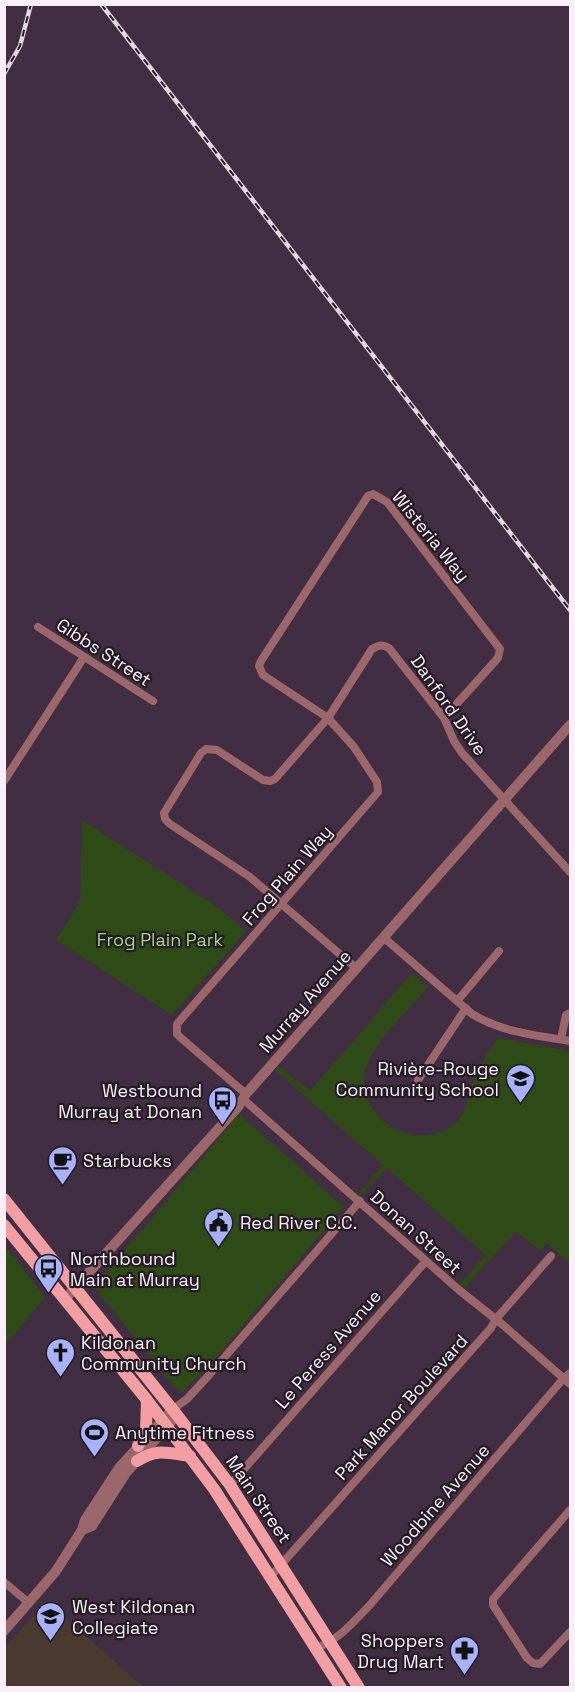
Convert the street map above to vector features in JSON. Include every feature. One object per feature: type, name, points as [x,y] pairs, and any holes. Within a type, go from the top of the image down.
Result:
[{"type":"main road","name":"Main Street","points":[[4,1199],[175,1412],[230,1485],[359,1688]]},
{"type":"main road","name":"Main Street","points":[[4,1225],[190,1456],[231,1513],[341,1688]]},
{"type":"main road","points":[[138,1446],[146,1430],[147,1400]]},
{"type":"main road","points":[[137,1461],[158,1451],[190,1456]]},
{"type":"street","name":"Wisteria Way","points":[[328,718],[263,675],[259,666],[364,499],[373,494],[387,502],[500,649],[498,658],[444,718]]},
{"type":"street","name":"Gibbs Street","points":[[38,627],[153,701]]},
{"type":"street","name":"Danford Drive","points":[[328,718],[372,649],[378,645],[389,648],[444,718],[462,753],[570,871]]},
{"type":"street","points":[[4,781],[84,657]]},
{"type":"street","points":[[328,718],[279,776],[270,781],[263,780],[217,750],[206,749],[201,753],[164,813],[165,819],[170,824],[250,877],[356,968]]},
{"type":"street","name":"Frog Plain Way","points":[[245,1097],[177,1034],[177,1024],[378,792],[377,782],[354,747],[328,718]]},
{"type":"street","name":"Murray Avenue","points":[[65,1299],[570,725]]},
{"type":"street","points":[[383,937],[466,1008],[488,1023],[500,1028],[570,1041]]},
{"type":"street","points":[[458,1000],[499,951]]},
{"type":"street","points":[[418,1080],[466,1008]]},
{"type":"street","points":[[561,1039],[566,1015],[570,1013]]},
{"type":"street","name":"Donan Street","points":[[245,1097],[426,1261],[570,1384]]},
{"type":"street","points":[[82,1530],[92,1526],[126,1473],[175,1412],[185,1405],[187,1399],[360,1201]]},
{"type":"street","name":"Park Manor Boulevard","points":[[270,1576],[491,1328],[496,1319],[552,1256]]},
{"type":"street","name":"Le Peress Avenue","points":[[230,1485],[426,1261]]},
{"type":"street","name":"Woodbine Avenue","points":[[316,1648],[330,1643],[341,1635],[369,1606],[563,1378],[570,1373]]},
{"type":"street","points":[[4,1631],[56,1571],[104,1489],[138,1446],[165,1424]]},
{"type":"street","points":[[570,1510],[493,1599],[493,1605],[532,1663],[540,1664],[546,1660],[570,1632]]},
{"type":"street","points":[[4,1582],[29,1604]]},
{"type":"shaded area","name":"West Kildonan Collegiate","points":[[45,1601],[144,1687],[5,1688],[5,1648]]},
{"type":"green space","name":"Frog Plain Park","points":[[82,820],[216,906],[246,931],[172,1015],[56,940],[80,901]]},
{"type":"green space","points":[[412,973],[428,987],[384,1036],[366,1067],[364,1085],[368,1101],[378,1115],[391,1126],[406,1133],[423,1135],[440,1132],[455,1123],[466,1106],[476,1073],[498,1038],[570,1051],[570,1264],[547,1243],[540,1251],[516,1231],[463,1290],[458,1286],[486,1255],[387,1168],[358,1199],[355,1198],[383,1165],[275,1070],[279,1066],[310,1091]]},
{"type":"green space","name":"Red River C.C.","points":[[239,1114],[344,1207],[205,1370],[182,1392],[177,1390],[94,1287]]},
{"type":"green space","points":[[5,1246],[45,1297],[5,1345]]},
{"type":"railway","points":[[4,74],[20,46],[31,4]]},
{"type":"railway","points":[[101,4],[570,610]]},
{"type":"place","name":"Rivière-Rouge Community School","points":[[520,1104]]},
{"type":"place","name":"Westbound Murray at Donan","points":[[223,1126]]},
{"type":"place","name":"Starbucks","points":[[62,1186]]},
{"type":"place","name":"Red River C.C.","points":[[219,1248]]},
{"type":"place","name":"Northbound Main at Murray","points":[[49,1294]]},
{"type":"place","name":"Kildonan Community Church","points":[[60,1378]]},
{"type":"place","name":"Anytime Fitness","points":[[94,1458]]},
{"type":"place","name":"West Kildonan Collegiate","points":[[51,1642]]},
{"type":"place","name":"Shoppers Drug Mart","points":[[465,1676]]}]
